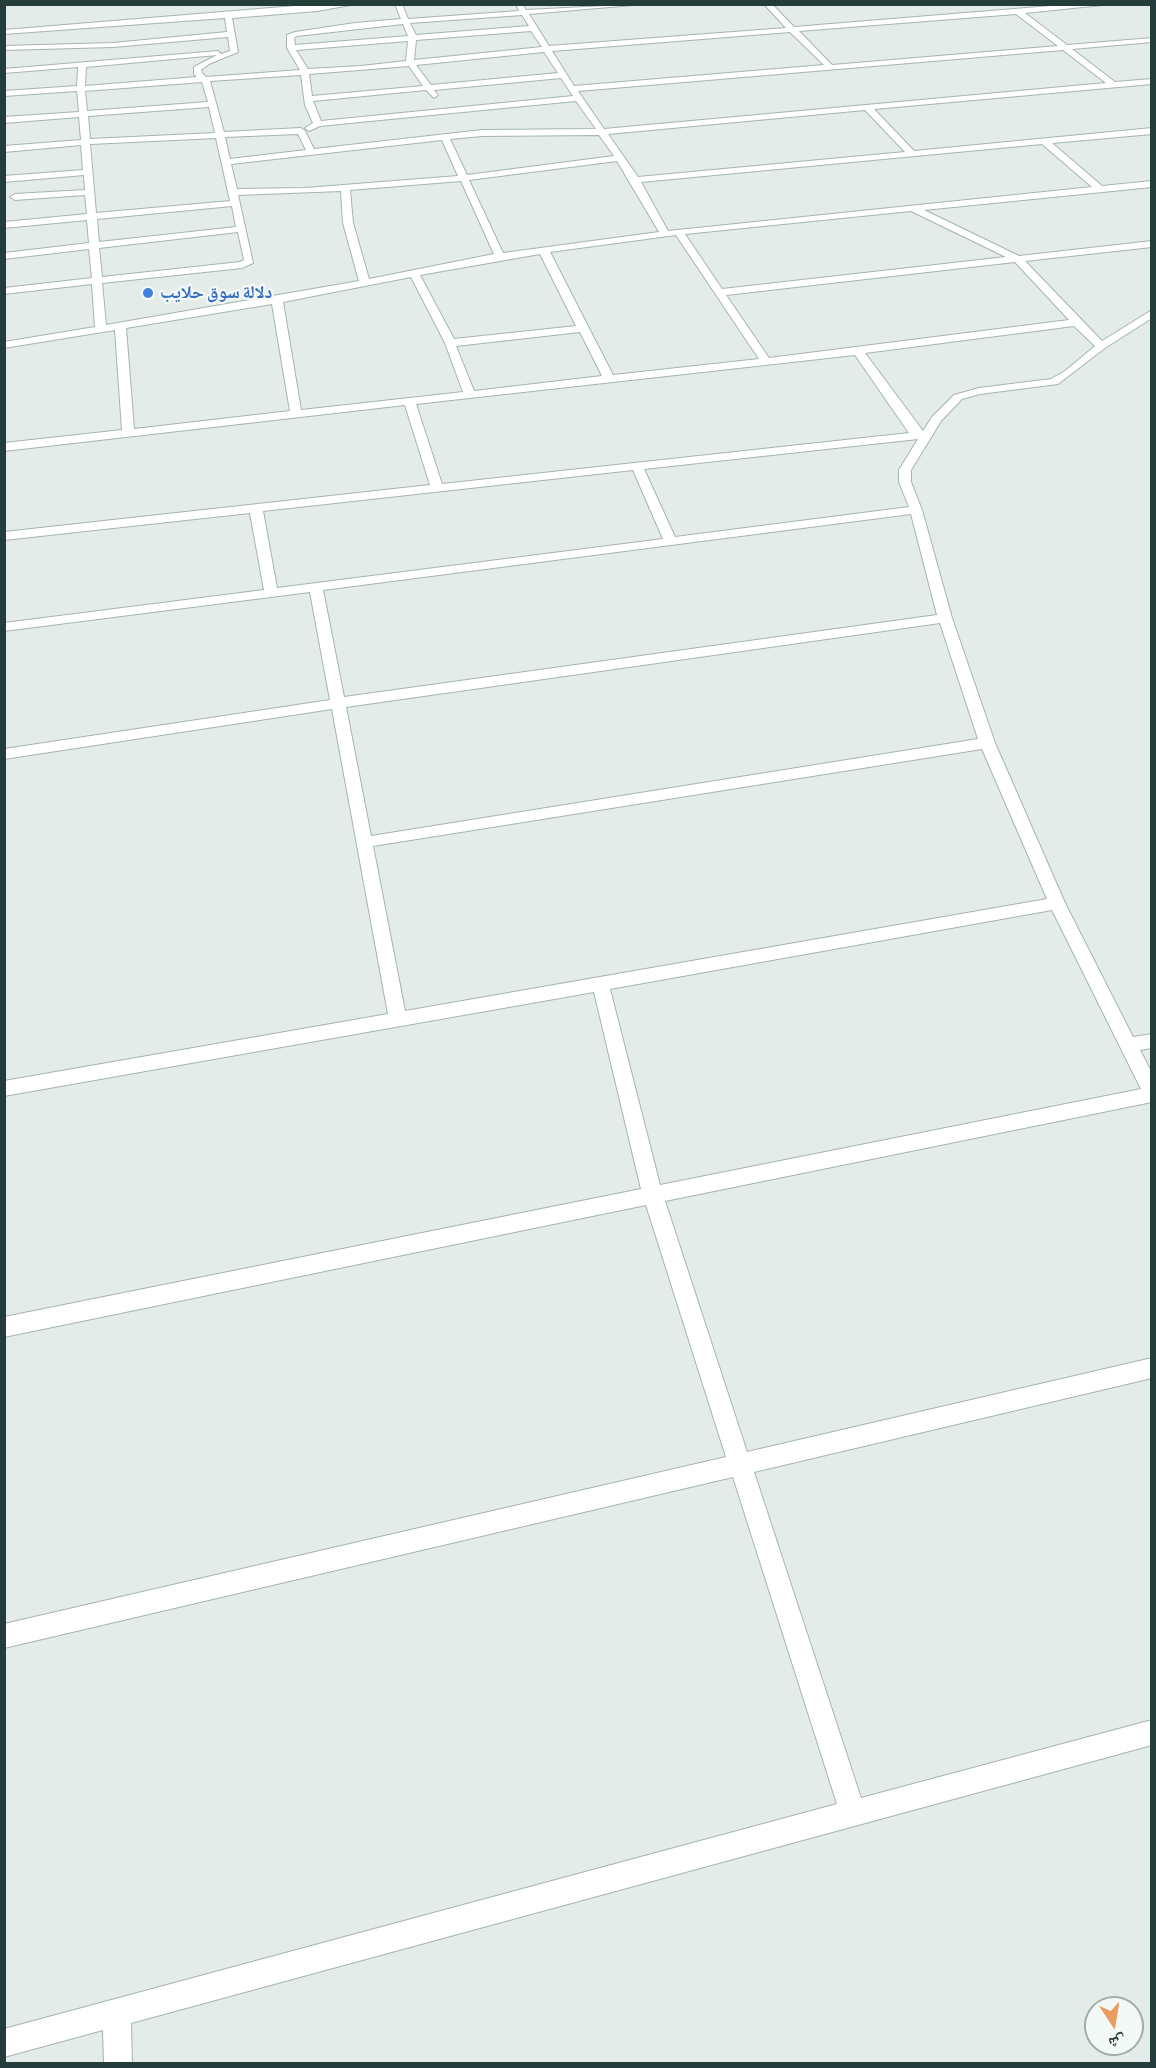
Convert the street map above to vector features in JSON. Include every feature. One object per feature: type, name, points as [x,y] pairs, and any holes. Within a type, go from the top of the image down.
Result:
[{"type":"street","points":[[4,32],[174,15],[228,16],[354,4]]},
{"type":"street","points":[[398,4],[413,38],[409,51],[410,62],[446,111]]},
{"type":"street","points":[[318,124],[311,115],[305,71],[291,48],[290,37],[303,32],[522,9],[641,4]]},
{"type":"street","points":[[767,4],[830,68]]},
{"type":"street","points":[[4,94],[205,80],[547,49],[1109,4]]},
{"type":"street","points":[[522,9],[572,89],[635,180],[665,234]]},
{"type":"street","points":[[1019,12],[1114,85]]},
{"type":"street","points":[[228,16],[234,52]]},
{"type":"street","points":[[66,46],[67,27]]},
{"type":"street","points":[[291,48],[534,28]]},
{"type":"street","points":[[4,48],[66,46],[230,34]]},
{"type":"street","points":[[572,89],[1152,40]]},
{"type":"street","points":[[50,46],[53,66]]},
{"type":"street","points":[[4,70],[234,52]]},
{"type":"street","points":[[4,291],[242,265],[249,261],[234,203],[227,162],[218,134],[213,104],[205,80],[198,74],[197,69],[206,62],[234,52]]},
{"type":"street","points":[[82,64],[81,88],[101,329]]},
{"type":"street","points":[[310,99],[563,75]]},
{"type":"street","points":[[227,162],[310,150],[497,132],[602,132],[1152,81]]},
{"type":"street","points":[[4,149],[218,134],[301,131],[318,124],[578,98]]},
{"type":"street","points":[[4,120],[213,104]]},
{"type":"street","points":[[868,108],[911,153]]},
{"type":"street","points":[[301,131],[310,150]]},
{"type":"street","points":[[635,180],[1152,131]]},
{"type":"street","points":[[445,138],[466,178],[500,256]]},
{"type":"street","points":[[1044,141],[1100,189]]},
{"type":"street","points":[[233,192],[345,188],[466,178],[620,158]]},
{"type":"street","points":[[4,179],[88,172]]},
{"type":"street","points":[[4,345],[277,300],[500,256],[679,232],[1152,184]]},
{"type":"street","points":[[345,188],[348,223],[366,283]]},
{"type":"street","points":[[15,197],[90,192]]},
{"type":"street","points":[[4,225],[234,203]]},
{"type":"street","points":[[912,208],[1016,258],[1101,346]]},
{"type":"street","points":[[4,256],[241,229]]},
{"type":"street","points":[[679,232],[766,361]]},
{"type":"street","points":[[721,292],[1152,244]]},
{"type":"street","points":[[544,251],[609,379]]},
{"type":"street","points":[[415,274],[450,343],[470,395]]},
{"type":"street","points":[[277,300],[296,415]]},
{"type":"street","points":[[4,1327],[1152,1093],[1057,903],[987,743],[945,618],[916,510],[905,482],[905,470],[923,434],[958,397],[979,391],[1054,382],[1069,373],[1101,346],[1152,313]]},
{"type":"street","points":[[4,447],[858,351],[1077,322]]},
{"type":"street","points":[[120,326],[128,433]]},
{"type":"street","points":[[450,343],[583,328]]},
{"type":"street","points":[[858,351],[923,434]]},
{"type":"street","points":[[410,403],[436,486]]},
{"type":"street","points":[[4,537],[436,486],[923,434]]},
{"type":"street","points":[[637,466],[670,541]]},
{"type":"street","points":[[256,509],[271,591]]},
{"type":"street","points":[[4,627],[916,510]]},
{"type":"street","points":[[316,586],[398,1019]]},
{"type":"street","points":[[4,754],[338,703],[945,618]]},
{"type":"street","points":[[366,842],[987,743]]},
{"type":"street","points":[[4,1089],[1057,903]]},
{"type":"street","points":[[600,982],[654,1196],[853,1812]]},
{"type":"street","points":[[1129,1045],[1152,1041]]},
{"type":"street","points":[[4,1636],[1152,1368]]},
{"type":"street","points":[[4,2043],[1152,1732]]},
{"type":"street","points":[[117,2012],[118,2064]]},
{"type":"place","name":"دلالة سوق حلايب","points":[[148,293]]}]
